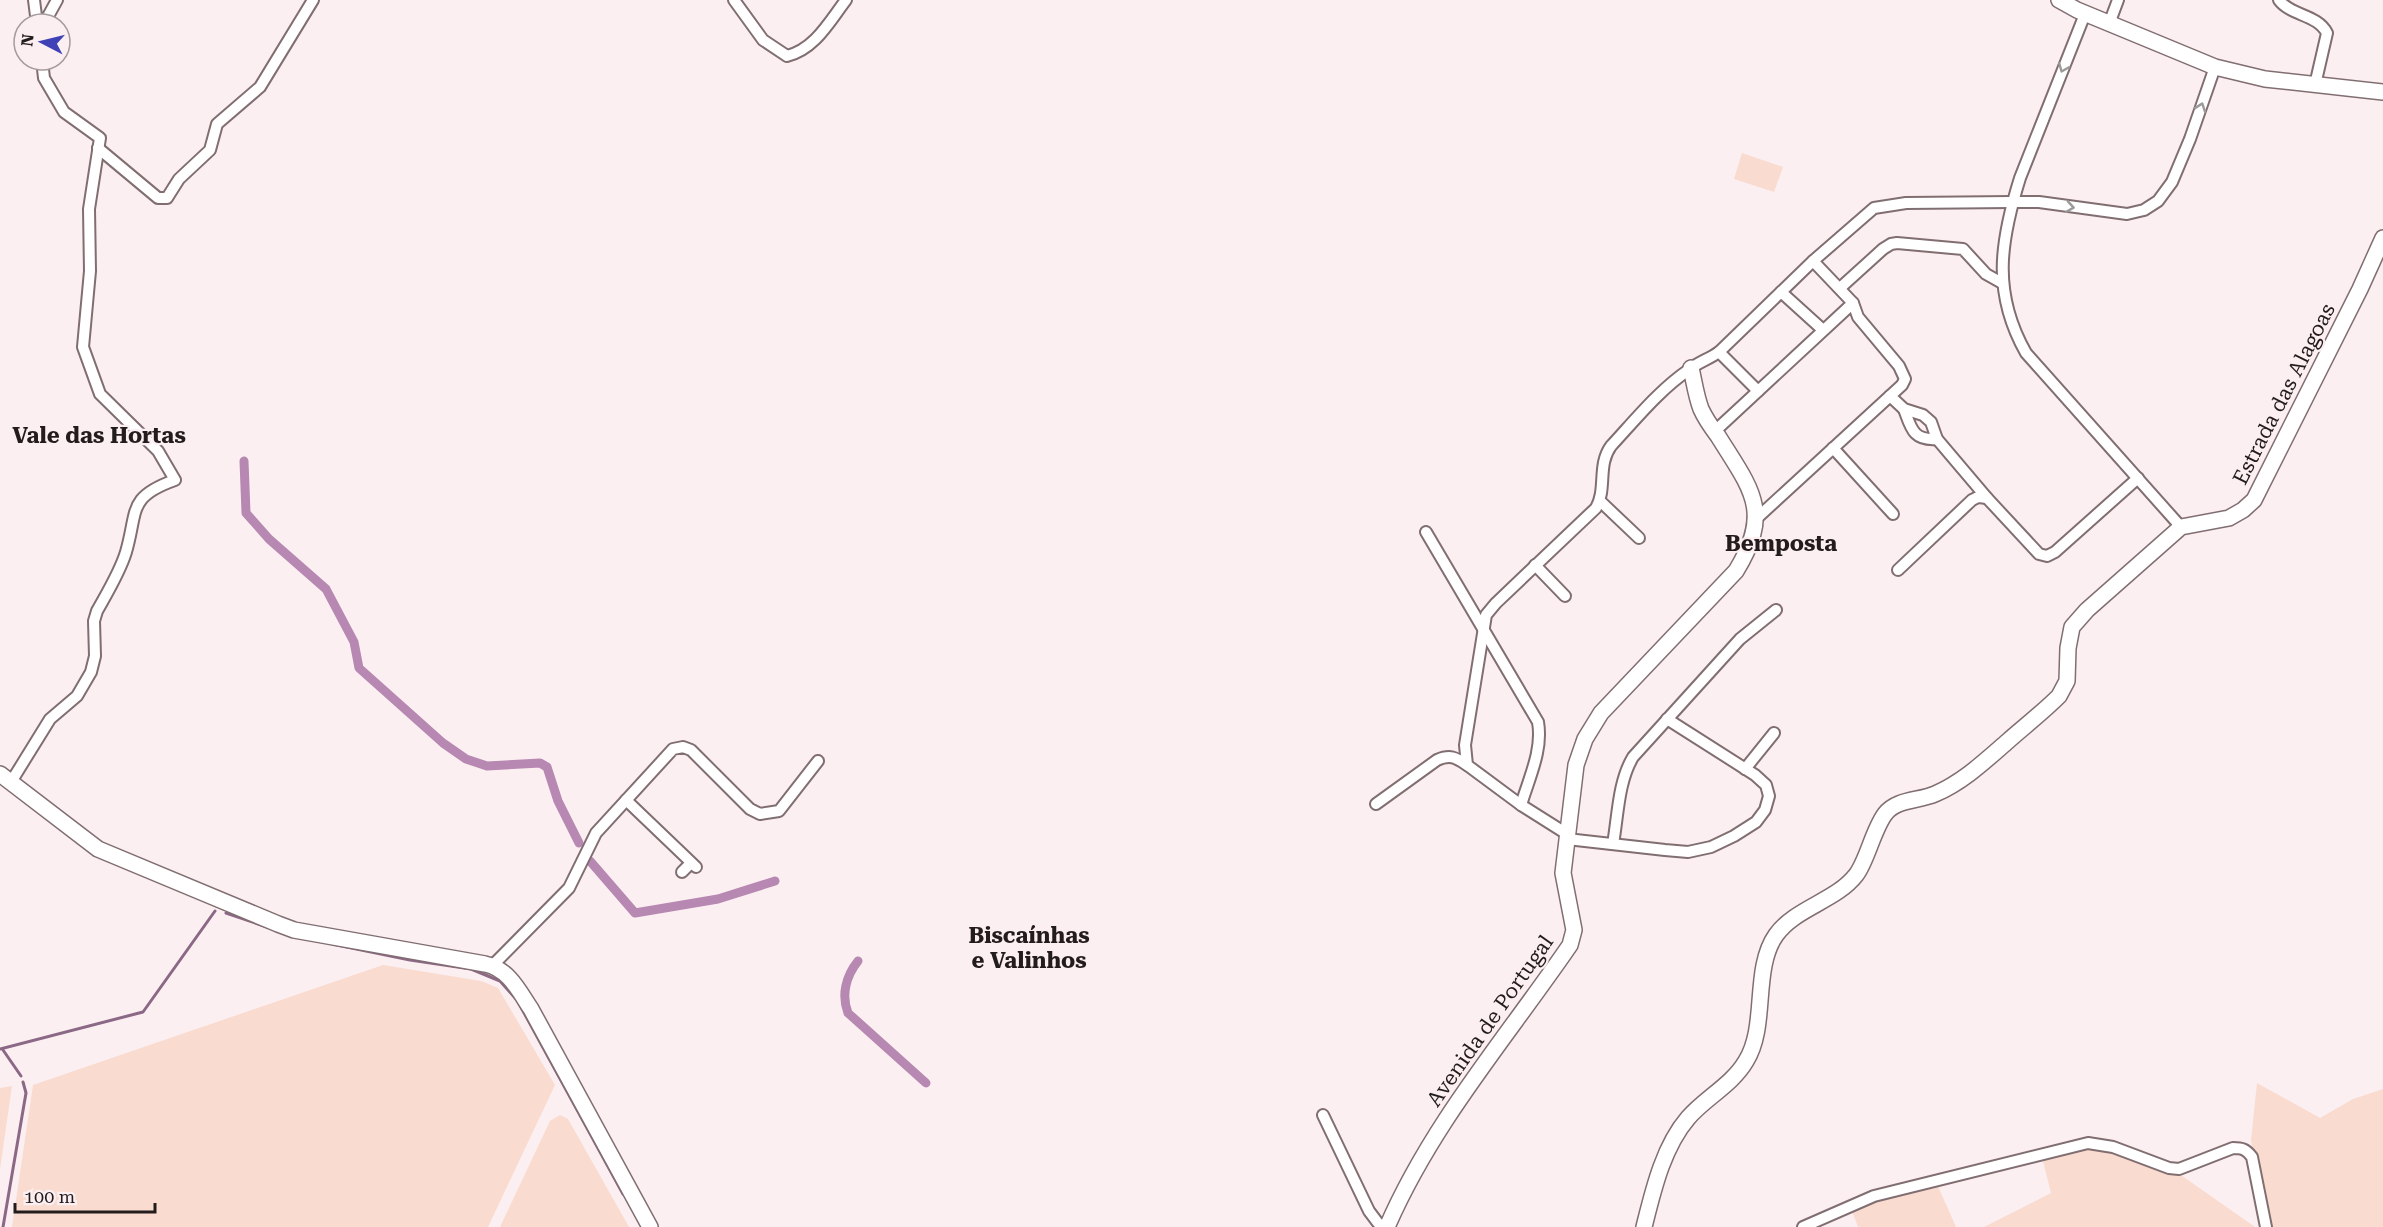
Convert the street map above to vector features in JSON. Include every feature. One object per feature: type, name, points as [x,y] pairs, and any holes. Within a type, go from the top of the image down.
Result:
[{"type":"street","points":[[34,0],[37,24],[46,20],[57,0]]},
{"type":"street","points":[[99,148],[158,198],[167,198],[179,179],[210,150],[217,124],[260,87],[313,0]]},
{"type":"street","points":[[734,0],[763,40],[787,56],[813,43],[846,0]]},
{"type":"street","points":[[2059,0],[2085,14],[2215,67],[2265,79],[2383,92]]},
{"type":"street","points":[[2109,24],[2118,0]]},
{"type":"street","points":[[2279,0],[2283,5],[2323,26],[2327,33],[2315,85]]},
{"type":"street","points":[[1644,1227],[1665,1160],[1675,1137],[1688,1118],[1735,1076],[1750,1054],[1755,1036],[1765,958],[1777,934],[1795,917],[1829,897],[1857,875],[1886,812],[1901,803],[1919,800],[1964,779],[2053,702],[2067,681],[2068,648],[2072,627],[2087,610],[2181,527],[2026,353],[2012,324],[2002,283],[2007,225],[2019,178],[2085,14]]},
{"type":"street","points":[[1467,765],[1465,745],[1482,628],[1486,615],[1596,508],[1600,501],[1605,453],[1643,412],[1691,368],[1719,352],[1813,261],[1874,208],[1906,202],[2039,202],[2127,214],[2144,210],[2158,201],[2172,182],[2190,139],[2215,67]]},
{"type":"street","points":[[43,72],[44,78],[64,112],[100,138],[89,209],[90,271],[83,347],[100,394],[158,451],[174,480],[147,493],[136,506],[126,551],[94,621],[95,656],[91,672],[77,696],[50,718],[5,778],[98,849],[278,924],[294,930],[493,965],[513,982],[531,1009],[650,1227]]},
{"type":"street","name":"Estrada das Alagoas","points":[[2181,527],[2229,518],[2254,500],[2361,289],[2383,238]]},
{"type":"street","points":[[1840,288],[1883,249],[1897,243],[1963,249],[1986,274],[2002,283]]},
{"type":"street","points":[[1757,518],[1902,385],[1905,379],[1904,374],[1866,329],[1853,303],[1813,261]]},
{"type":"street","points":[[1781,292],[1823,330]]},
{"type":"street","points":[[1715,431],[1853,303]]},
{"type":"street","points":[[1719,352],[1758,391]]},
{"type":"street","name":"Avenida de Portugal","points":[[1386,1227],[1416,1170],[1472,1079],[1570,945],[1574,930],[1563,873],[1576,765],[1592,725],[1736,571],[1747,554],[1754,535],[1757,518],[1755,501],[1748,485],[1702,410],[1691,368]]},
{"type":"street","points":[[1890,396],[1904,409],[1923,416],[1931,422],[1937,439],[1986,498],[2040,554],[2047,556],[2055,552],[2138,478]]},
{"type":"street","points":[[1904,409],[1911,428],[1918,436],[1926,440],[1937,439]]},
{"type":"street","points":[[1833,448],[1893,514]]},
{"type":"street","points":[[1898,570],[1972,500],[1978,497],[1986,498]]},
{"type":"street","points":[[1600,501],[1639,538]]},
{"type":"street","points":[[1426,532],[1538,722],[1540,736],[1538,751],[1521,805]]},
{"type":"street","points":[[1535,565],[1565,596]]},
{"type":"street","points":[[1613,844],[1627,768],[1633,757],[1740,639],[1776,610]]},
{"type":"street","points":[[1376,804],[1437,760],[1447,756],[1454,757],[1467,765],[1567,837],[1688,852],[1711,847],[1734,837],[1756,822],[1765,810],[1769,796],[1766,785],[1667,719]]},
{"type":"street","points":[[1744,769],[1774,733]]},
{"type":"street","points":[[493,965],[569,888],[596,833],[673,749],[683,747],[701,758],[750,809],[760,814],[772,814],[779,811],[818,761]]},
{"type":"street","points":[[626,800],[693,865],[682,872]]},
{"type":"street","points":[[1323,1115],[1369,1211],[1378,1223],[1386,1227]]},
{"type":"street","points":[[1803,1227],[1874,1196],[2088,1143],[2114,1147],[2169,1168],[2179,1169],[2233,1148],[2242,1148],[2252,1157],[2266,1227]]},
{"type":"shaded area","points":[[1742,153],[1783,167],[1774,192],[1734,179]]},
{"type":"shaded area","points":[[383,965],[481,981],[498,988],[555,1085],[488,1227],[12,1227],[33,1085]]},
{"type":"shaded area","points":[[2257,1083],[2320,1118],[2353,1099],[2383,1089],[2383,1227],[2268,1227],[2251,1140]]},
{"type":"shaded area","points":[[12,1086],[0,1169],[0,1088]]},
{"type":"shaded area","points":[[560,1115],[568,1119],[629,1227],[500,1227],[550,1121]]},
{"type":"shaded area","points":[[2092,1148],[2107,1151],[2158,1171],[2178,1173],[2255,1227],[1984,1227],[2051,1193],[2042,1157]]},
{"type":"shaded area","points":[[1937,1184],[1956,1227],[1858,1227],[1852,1211],[1878,1200]]},
{"type":"waterway","points":[[244,461],[246,513],[269,539],[326,589],[354,642],[359,668],[443,743],[466,759],[487,766],[540,763],[547,767],[558,801],[579,843]]},
{"type":"waterway","points":[[590,861],[635,913],[718,899],[775,881]]},
{"type":"waterway","points":[[0,1049],[143,1012],[215,911]]},
{"type":"waterway","points":[[226,913],[267,927]]},
{"type":"waterway","points":[[332,944],[410,960],[471,969],[500,981],[517,1000],[623,1194]]},
{"type":"waterway","points":[[858,961],[850,973],[846,986],[845,999],[848,1013],[926,1083]]},
{"type":"waterway","points":[[3,1050],[21,1076]]},
{"type":"waterway","points":[[3,1227],[26,1093],[23,1082]]},
{"type":"district","name":"Vale das Hortas","points":[[99,435]]},
{"type":"district","name":"Bemposta","points":[[1781,543]]},
{"type":"district","name":"Biscaínhas e Valinhos","points":[[1029,948]]}]
